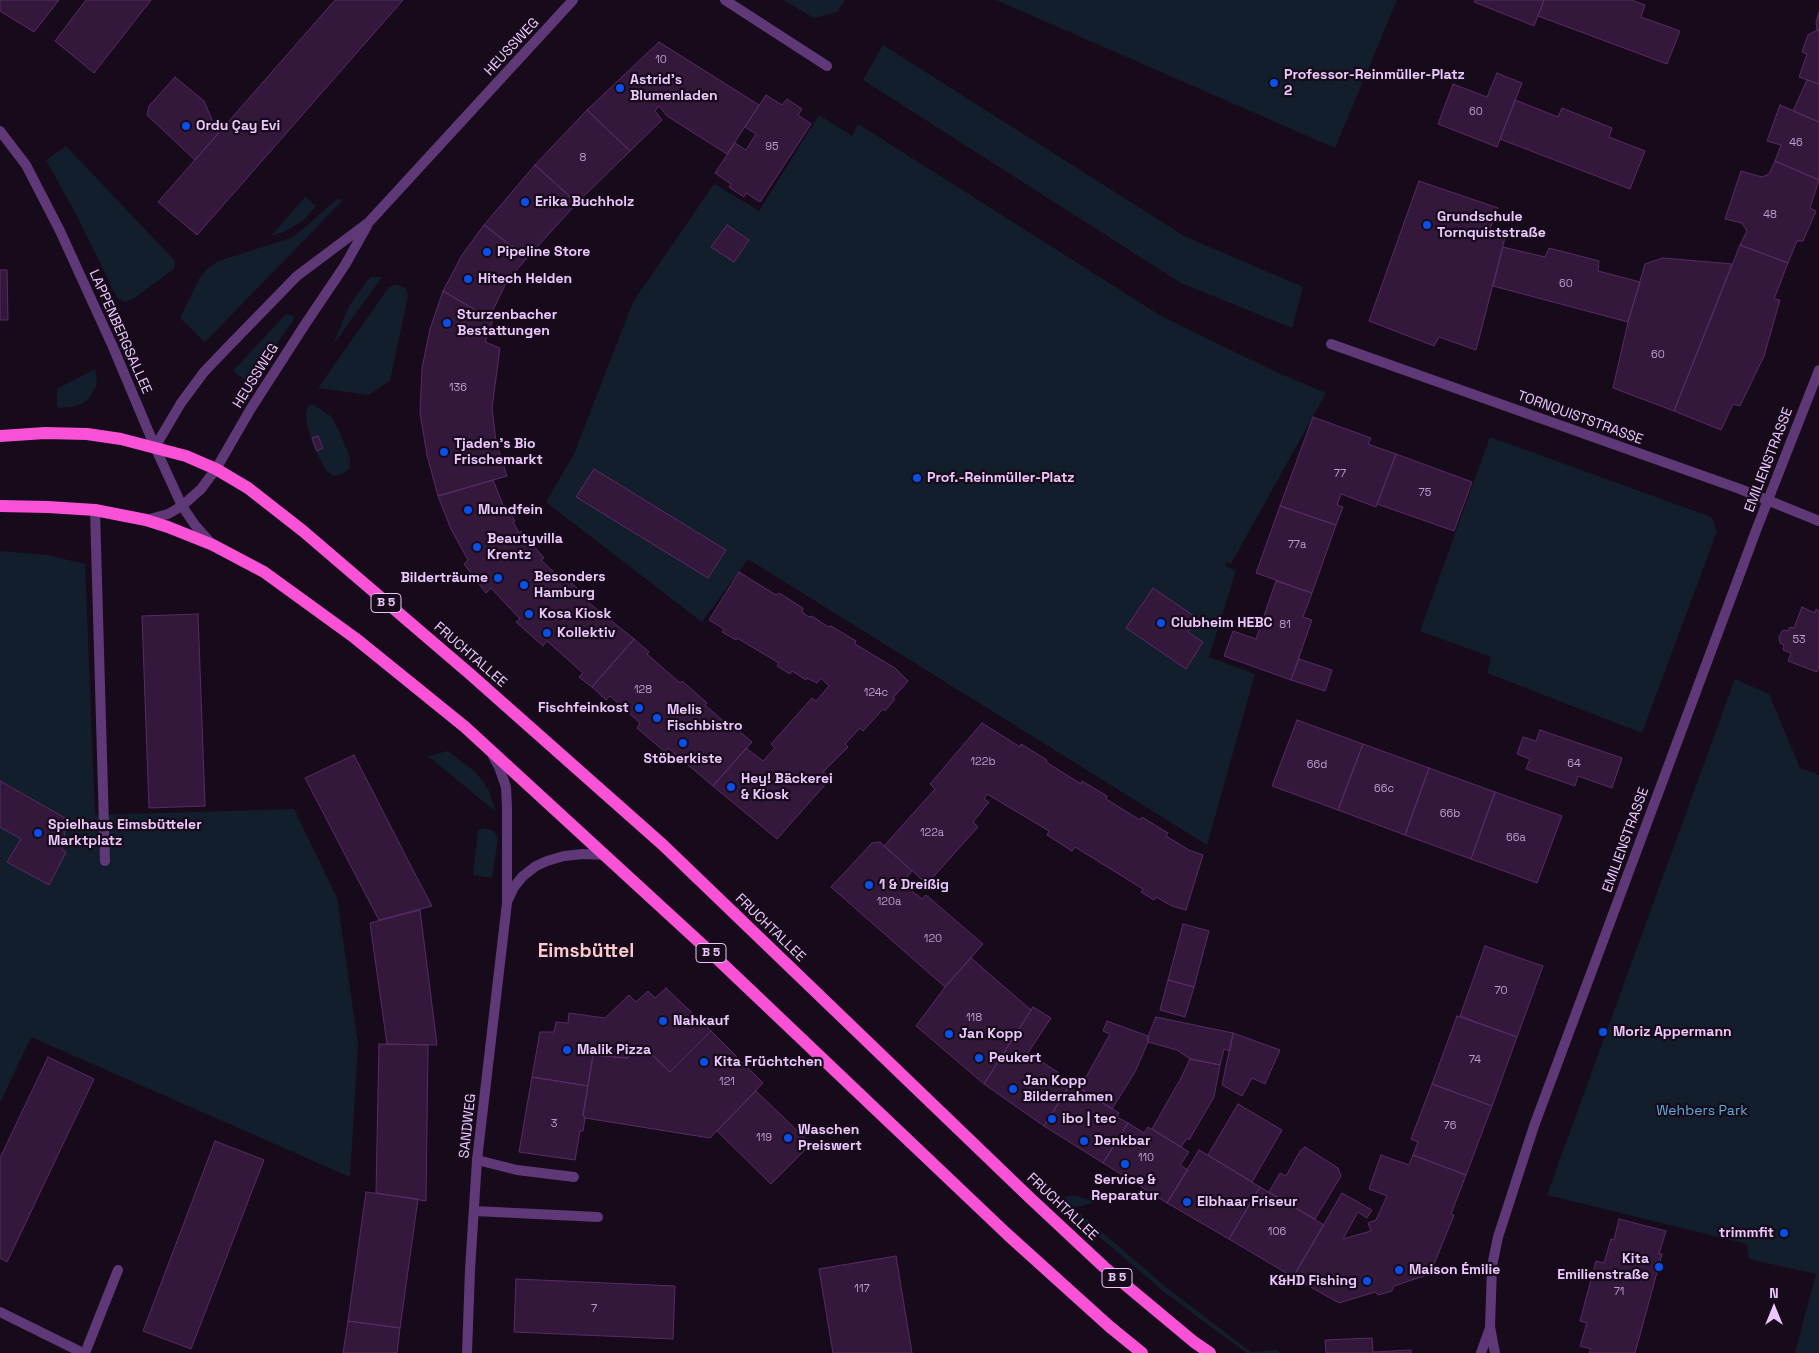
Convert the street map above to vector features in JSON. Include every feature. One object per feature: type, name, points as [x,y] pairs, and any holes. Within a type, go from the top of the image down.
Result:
[{"type":"main road","name":"B 5","points":[[0,436],[45,433],[87,434],[121,439],[155,446],[186,456],[216,469]]},
{"type":"main road","name":"FRUCHTALLEE","points":[[216,469],[248,488],[303,531],[470,674],[663,845],[1104,1267],[1194,1342],[1210,1353]]},
{"type":"main road","name":"B 5","points":[[0,506],[95,510],[146,520],[213,545],[264,572],[355,638],[465,727],[708,950],[1008,1235],[1110,1327],[1142,1353]]},
{"type":"street","name":"HEUSSWEG","points":[[155,446],[181,403],[204,372],[297,276],[369,222],[573,0]]},
{"type":"street","points":[[725,0],[827,66]]},
{"type":"street","name":"LAPPENBERGSALLEE","points":[[0,131],[26,165],[60,231],[114,347],[182,506],[195,525],[213,545]]},
{"type":"street","name":"HEUSSWEG","points":[[146,520],[168,514],[182,506],[201,489],[216,469],[250,410],[345,265],[369,222]]},
{"type":"street","name":"TORNQUISTSTRASSE","points":[[1331,344],[1740,490],[1819,521]]},
{"type":"street","name":"EMILIENSTRASSE","points":[[1495,1353],[1490,1327],[1492,1266],[1498,1237],[1534,1126],[1767,501],[1819,370]]},
{"type":"street","points":[[95,510],[105,861]]},
{"type":"street","name":"SANDWEG","points":[[467,1353],[470,1270],[478,1160],[507,903],[506,787],[499,767],[488,749]]},
{"type":"street","name":"SANDWEG","points":[[507,903],[514,887],[523,876],[536,866],[564,856],[583,854],[605,855]]},
{"type":"street","points":[[478,1160],[517,1170],[574,1177]]},
{"type":"street","points":[[474,1212],[598,1217]]},
{"type":"street","points":[[0,1312],[84,1353],[118,1270]]},
{"type":"street","name":"EMILIENSTRASSE","points":[[1481,1353],[1490,1327]]},
{"type":"green space","points":[[783,0],[845,0],[837,12],[814,18]]},
{"type":"green space","name":"Professor-Reinmüller-Platz 2","points":[[996,0],[1397,0],[1335,148]]},
{"type":"green space","points":[[883,45],[1184,236],[1303,287],[1292,328],[1181,283],[863,80]]},
{"type":"green space","name":"Prof.-Reinmüller-Platz","points":[[819,115],[852,136],[858,124],[1161,316],[1276,372],[1326,393],[1231,564],[1227,562],[1225,566],[1236,571],[1209,657],[1255,674],[1207,845],[748,559],[702,622],[546,502],[574,454],[633,302],[714,184],[759,211]]},
{"type":"green space","points":[[66,146],[175,261],[174,269],[133,299],[125,302],[117,298],[78,218],[46,160]]},
{"type":"green space","points":[[305,197],[316,206],[304,220],[286,231],[271,236]]},
{"type":"green space","points":[[337,199],[343,200],[205,342],[180,318],[199,279],[207,269],[218,261],[291,238]]},
{"type":"green space","points":[[370,277],[382,277],[333,345],[349,306]]},
{"type":"green space","points":[[394,285],[406,289],[408,295],[390,381],[368,395],[318,388],[389,287]]},
{"type":"green space","points":[[286,314],[293,316],[294,319],[249,383],[233,371]]},
{"type":"green space","points":[[95,369],[96,387],[88,399],[82,404],[57,408],[57,389]]},
{"type":"green space","points":[[314,405],[332,417],[340,433],[350,458],[349,469],[343,474],[333,476],[326,470],[313,446],[306,413],[308,406]]},
{"type":"green space","points":[[1490,437],[1711,517],[1717,531],[1642,733],[1487,673],[1491,657],[1420,631]]},
{"type":"green space","points":[[0,551],[47,555],[85,564],[95,815],[294,809],[337,898],[358,1045],[350,1177],[31,1037],[0,1103]]},
{"type":"green space","name":"Wehbers Park","points":[[1735,679],[1769,694],[1800,768],[1819,775],[1819,1353],[1795,1353],[1816,1274],[1749,1259],[1747,1244],[1547,1195]]},
{"type":"green space","points":[[448,751],[474,771],[482,780],[489,791],[496,812],[428,756]]},
{"type":"green space","points":[[485,828],[494,831],[498,838],[492,878],[473,875],[478,831]]},
{"type":"green space","points":[[1067,1196],[1077,1196],[1095,1202],[1074,1208],[1167,1288],[1251,1352],[1277,1350],[1280,1353],[1247,1353],[1227,1339],[1163,1291],[1067,1209],[1061,1200]]},
{"type":"building","points":[[0,0],[59,0],[34,32],[0,11]]},
{"type":"building","points":[[86,0],[151,0],[94,73],[55,41]]},
{"type":"building","points":[[335,0],[403,0],[197,235],[158,202]]},
{"type":"building","points":[[1475,0],[1544,0],[1534,26],[1474,2]]},
{"type":"building","points":[[1544,0],[1631,0],[1645,5],[1641,17],[1680,31],[1667,64],[1538,16]]},
{"type":"building","points":[[1819,12],[1819,31],[1817,30],[1816,22]]},
{"type":"building","points":[[1817,30],[1819,31],[1819,84],[1799,77],[1807,54],[1802,52],[1808,35]]},
{"type":"building","points":[[659,42],[759,105],[727,154],[667,116],[659,106],[655,111],[662,120],[630,151],[587,110]]},
{"type":"building","points":[[1497,73],[1522,83],[1497,147],[1438,124],[1453,84],[1487,97]]},
{"type":"building","name":"Ordu Çay Evi","points":[[175,77],[204,101],[218,134],[195,160],[147,115],[149,106]]},
{"type":"building","points":[[1807,80],[1819,84],[1819,122],[1793,111]]},
{"type":"building","points":[[766,95],[782,105],[787,99],[802,109],[798,115],[811,124],[760,202],[746,193],[744,197],[729,187],[731,184],[715,173],[735,143],[746,150],[756,134],[745,127]]},
{"type":"building","points":[[1515,100],[1558,117],[1562,108],[1612,128],[1609,137],[1645,151],[1630,189],[1500,139]]},
{"type":"building","points":[[1780,105],[1819,122],[1819,180],[1775,161],[1781,145],[1767,141]]},
{"type":"building","points":[[587,110],[630,151],[577,203],[535,165]]},
{"type":"building","points":[[1775,161],[1819,180],[1810,208],[1816,211],[1803,241],[1797,241],[1788,263],[1740,245],[1747,231],[1742,223],[1725,219],[1741,171],[1762,177],[1769,174]]},
{"type":"building","points":[[535,165],[577,203],[527,258],[484,225]]},
{"type":"building","points":[[1419,181],[1498,208],[1490,229],[1506,234],[1476,350],[1439,337],[1434,346],[1369,321]]},
{"type":"building","points":[[484,225],[527,258],[507,281],[489,318],[443,291],[462,255]]},
{"type":"building","points":[[727,225],[749,240],[734,262],[711,247]]},
{"type":"building","points":[[1740,245],[1788,263],[1774,299],[1780,300],[1764,356],[1740,406],[1733,404],[1721,430],[1674,411]]},
{"type":"building","points":[[1503,247],[1545,257],[1549,248],[1599,261],[1598,271],[1640,282],[1628,322],[1493,286]]},
{"type":"building","points":[[1663,258],[1732,264],[1674,411],[1613,388],[1628,322],[1645,264]]},
{"type":"building","points":[[0,270],[7,270],[8,320],[0,320]]},
{"type":"building","points":[[443,291],[493,320],[485,342],[500,348],[492,408],[496,442],[507,476],[438,496],[427,455],[420,413],[422,368],[430,329]]},
{"type":"building","points":[[1313,417],[1371,438],[1368,444],[1396,454],[1376,507],[1341,494],[1337,505],[1343,507],[1336,525],[1280,506]]},
{"type":"building","points":[[318,436],[323,448],[317,451],[312,438]]},
{"type":"building","points":[[1396,454],[1472,482],[1454,531],[1377,504]]},
{"type":"building","points":[[594,469],[726,550],[708,578],[576,497]]},
{"type":"building","points":[[493,480],[506,512],[508,510],[515,521],[513,522],[519,533],[521,531],[544,558],[541,560],[562,580],[564,577],[590,599],[588,602],[634,639],[592,687],[579,677],[583,673],[547,641],[543,646],[516,622],[520,619],[491,588],[486,593],[464,564],[468,560],[451,529],[438,496]]},
{"type":"building","points":[[1280,506],[1336,525],[1312,593],[1256,573]]},
{"type":"building","points":[[739,572],[776,595],[779,593],[803,608],[802,612],[809,617],[812,616],[828,627],[831,626],[856,641],[855,644],[895,668],[908,681],[893,698],[895,699],[885,711],[883,709],[863,731],[860,728],[845,744],[848,747],[823,772],[831,778],[777,839],[713,786],[746,748],[763,761],[775,748],[771,744],[812,698],[816,701],[829,686],[821,678],[817,683],[807,678],[806,680],[792,671],[790,674],[777,666],[779,663],[737,638],[736,640],[722,632],[724,629],[709,620]]},
{"type":"building","points":[[1276,581],[1312,593],[1303,617],[1312,620],[1291,680],[1224,656],[1233,631],[1256,639]]},
{"type":"building","name":"Clubheim HEBC","points":[[1153,588],[1197,618],[1188,632],[1203,642],[1186,669],[1126,628]]},
{"type":"building","points":[[1802,607],[1815,613],[1816,609],[1819,611],[1819,666],[1817,672],[1788,661],[1791,653],[1783,650],[1784,645],[1780,643],[1779,637],[1782,631],[1788,631],[1790,627],[1794,628]]},
{"type":"building","points":[[198,614],[205,806],[149,808],[142,616]]},
{"type":"building","points":[[634,639],[649,652],[647,654],[680,683],[682,681],[707,703],[705,705],[731,728],[733,726],[752,742],[713,786],[668,748],[665,752],[637,728],[640,723],[610,696],[606,700],[592,687]]},
{"type":"building","points":[[1299,659],[1332,670],[1325,691],[1291,680]]},
{"type":"building","points":[[1297,720],[1363,744],[1338,810],[1272,786]]},
{"type":"building","points":[[982,723],[1020,747],[1021,744],[1047,760],[1046,762],[1081,784],[1082,781],[1107,796],[1106,799],[1140,820],[1142,817],[1168,833],[1166,836],[1189,850],[1203,855],[1186,910],[1172,906],[1156,897],[1154,900],[1141,892],[1143,889],[1075,847],[1072,851],[1047,835],[1049,831],[987,794],[984,799],[989,802],[973,822],[978,827],[927,884],[884,846],[935,789],[930,784]]},
{"type":"building","points":[[1540,730],[1622,758],[1612,788],[1578,776],[1575,786],[1526,769],[1530,759],[1517,754],[1523,737],[1536,741]]},
{"type":"building","points":[[1363,744],[1429,768],[1405,835],[1338,810]]},
{"type":"building","points":[[354,755],[432,906],[379,920],[305,778]]},
{"type":"building","points":[[1429,768],[1495,792],[1471,859],[1405,835]]},
{"type":"building","name":"Spielhaus Eimsbütteler Marktplatz","points":[[0,781],[67,819],[62,850],[66,852],[49,885],[7,862],[21,839],[0,827]]},
{"type":"building","points":[[1495,792],[1562,816],[1537,883],[1471,859]]},
{"type":"building","points":[[880,842],[912,871],[902,883],[922,899],[926,895],[983,944],[945,987],[831,887],[872,843]]},
{"type":"building","points":[[420,910],[437,1045],[387,1044],[370,923]]},
{"type":"building","points":[[1183,924],[1209,931],[1194,987],[1168,980]]},
{"type":"building","points":[[1485,946],[1543,966],[1517,1037],[1460,1016]]},
{"type":"building","points":[[971,958],[1031,1010],[984,1084],[916,1026],[945,987]]},
{"type":"building","points":[[1168,980],[1194,987],[1185,1017],[1160,1010]]},
{"type":"building","points":[[666,988],[711,1031],[670,1072],[642,1045],[627,1058],[593,1055],[588,1086],[532,1077],[540,1032],[554,1032],[556,1022],[568,1023],[569,1013],[605,1018],[629,995],[636,1002],[648,991],[655,998]]},
{"type":"building","points":[[1033,1007],[1051,1018],[1028,1053],[1059,1073],[1057,1076],[1071,1085],[1044,1126],[984,1084]]},
{"type":"building","points":[[1457,1016],[1517,1037],[1492,1106],[1432,1084]]},
{"type":"building","points":[[1156,1017],[1233,1033],[1230,1051],[1224,1049],[1220,1065],[1190,1059],[1177,1050],[1148,1042],[1148,1036]]},
{"type":"building","points":[[1107,1021],[1148,1036],[1148,1042],[1135,1072],[1112,1109],[1080,1088],[1110,1034],[1103,1031]]},
{"type":"building","points":[[711,1031],[763,1083],[710,1138],[585,1118],[583,1115],[593,1055],[627,1058],[642,1045],[670,1072]]},
{"type":"building","points":[[1233,1033],[1280,1050],[1265,1084],[1252,1078],[1242,1096],[1222,1085]]},
{"type":"building","points":[[379,1044],[428,1045],[426,1201],[376,1193]]},
{"type":"building","points":[[48,1057],[94,1079],[7,1262],[0,1258],[0,1158]]},
{"type":"building","points":[[1190,1059],[1220,1065],[1214,1097],[1189,1140],[1187,1138],[1181,1147],[1152,1129]]},
{"type":"building","points":[[532,1077],[588,1086],[583,1115],[585,1118],[583,1131],[580,1131],[575,1160],[519,1152]]},
{"type":"building","points":[[1432,1084],[1492,1106],[1466,1175],[1413,1155],[1418,1142],[1411,1139]]},
{"type":"building","points":[[1069,1086],[1077,1092],[1080,1088],[1119,1113],[1117,1117],[1128,1123],[1103,1163],[1044,1126]]},
{"type":"building","points":[[756,1091],[811,1144],[771,1184],[717,1131]]},
{"type":"building","points":[[1238,1104],[1282,1130],[1252,1182],[1208,1155]]},
{"type":"building","points":[[1128,1123],[1144,1133],[1148,1127],[1189,1152],[1180,1165],[1188,1170],[1167,1203],[1103,1163]]},
{"type":"building","points":[[215,1141],[264,1160],[191,1349],[143,1331]]},
{"type":"building","points":[[1305,1147],[1338,1168],[1341,1176],[1315,1219],[1269,1192],[1280,1173],[1286,1176],[1300,1151]]},
{"type":"building","points":[[1199,1150],[1260,1187],[1229,1239],[1167,1203]]},
{"type":"building","points":[[1381,1155],[1409,1165],[1413,1155],[1466,1175],[1451,1214],[1454,1215],[1430,1274],[1394,1286],[1392,1291],[1378,1295],[1375,1292],[1339,1303],[1293,1277],[1342,1193],[1372,1210],[1367,1218],[1358,1212],[1343,1239],[1371,1231],[1368,1223],[1376,1220],[1387,1196],[1369,1189]]},
{"type":"building","points":[[1260,1187],[1324,1225],[1293,1277],[1229,1239]]},
{"type":"building","points":[[366,1192],[418,1199],[400,1328],[348,1321]]},
{"type":"building","points":[[1619,1219],[1666,1231],[1659,1254],[1662,1254],[1635,1353],[1589,1353],[1591,1349],[1580,1346],[1587,1323],[1580,1321],[1596,1261],[1604,1263],[1611,1239],[1614,1240]]},
{"type":"building","points":[[896,1256],[912,1353],[833,1353],[819,1269]]},
{"type":"building","points":[[516,1279],[675,1286],[673,1339],[514,1332]]},
{"type":"building","points":[[348,1321],[400,1328],[397,1353],[343,1353]]},
{"type":"building","points":[[1372,1338],[1373,1352],[1411,1350],[1411,1353],[1326,1353],[1325,1340]]},
{"type":"place","name":"Professor-Reinmüller-Platz 2","points":[[1274,83]]},
{"type":"place","name":"Astrid's Blumenladen","points":[[620,88]]},
{"type":"place","name":"Ordu Çay Evi","points":[[186,126]]},
{"type":"place","name":"Erika Buchholz","points":[[525,202]]},
{"type":"place","name":"Grundschule Tornquiststraße","points":[[1427,225]]},
{"type":"place","name":"Pipeline Store","points":[[487,252]]},
{"type":"place","name":"Hitech Helden","points":[[468,279]]},
{"type":"place","name":"Sturzenbacher Bestattungen","points":[[447,323]]},
{"type":"place","name":"Tjaden's Bio Frischemarkt","points":[[444,452]]},
{"type":"place","name":"Prof.-Reinmüller-Platz","points":[[917,478]]},
{"type":"place","name":"Mundfein","points":[[468,510]]},
{"type":"place","name":"Beautyvilla Krentz","points":[[477,547]]},
{"type":"place","name":"Bilderträume","points":[[498,578]]},
{"type":"place","name":"Besonders Hamburg","points":[[524,585]]},
{"type":"place","name":"Kosa Kiosk","points":[[529,614]]},
{"type":"place","name":"Clubheim HEBC","points":[[1161,623]]},
{"type":"place","name":"Kollektiv","points":[[547,633]]},
{"type":"place","name":"Fischfeinkost","points":[[639,708]]},
{"type":"place","name":"Melis Fischbistro","points":[[657,718]]},
{"type":"place","name":"Stöberkiste","points":[[683,743]]},
{"type":"place","name":"Hey! Bäckerei & Kiosk","points":[[731,787]]},
{"type":"place","name":"Spielhaus Eimsbütteler Marktplatz","points":[[38,833]]},
{"type":"place","name":"1 & Dreißig","points":[[869,885]]},
{"type":"place","name":"Nahkauf","points":[[663,1021]]},
{"type":"place","name":"Moriz Appermann","points":[[1603,1032]]},
{"type":"place","name":"Jan Kopp","points":[[949,1034]]},
{"type":"place","name":"Malik Pizza","points":[[567,1050]]},
{"type":"place","name":"Peukert","points":[[979,1058]]},
{"type":"place","name":"Kita Früchtchen","points":[[704,1062]]},
{"type":"place","name":"Jan Kopp Bilderrahmen","points":[[1013,1089]]},
{"type":"place","name":"ibo | tec","points":[[1052,1119]]},
{"type":"place","name":"Waschen Preiswert","points":[[788,1138]]},
{"type":"place","name":"Denkbar","points":[[1084,1141]]},
{"type":"place","name":"Service & Reparatur","points":[[1125,1164]]},
{"type":"place","name":"Elbhaar Friseur","points":[[1187,1202]]},
{"type":"place","name":"trimmfit","points":[[1784,1233]]},
{"type":"place","name":"Kita Emilienstraße","points":[[1659,1267]]},
{"type":"place","name":"Maison Émilie","points":[[1399,1270]]},
{"type":"place","name":"K&HD Fishing","points":[[1367,1281]]},
{"type":"district","name":"Eimsbüttel","points":[[586,952]]}]
